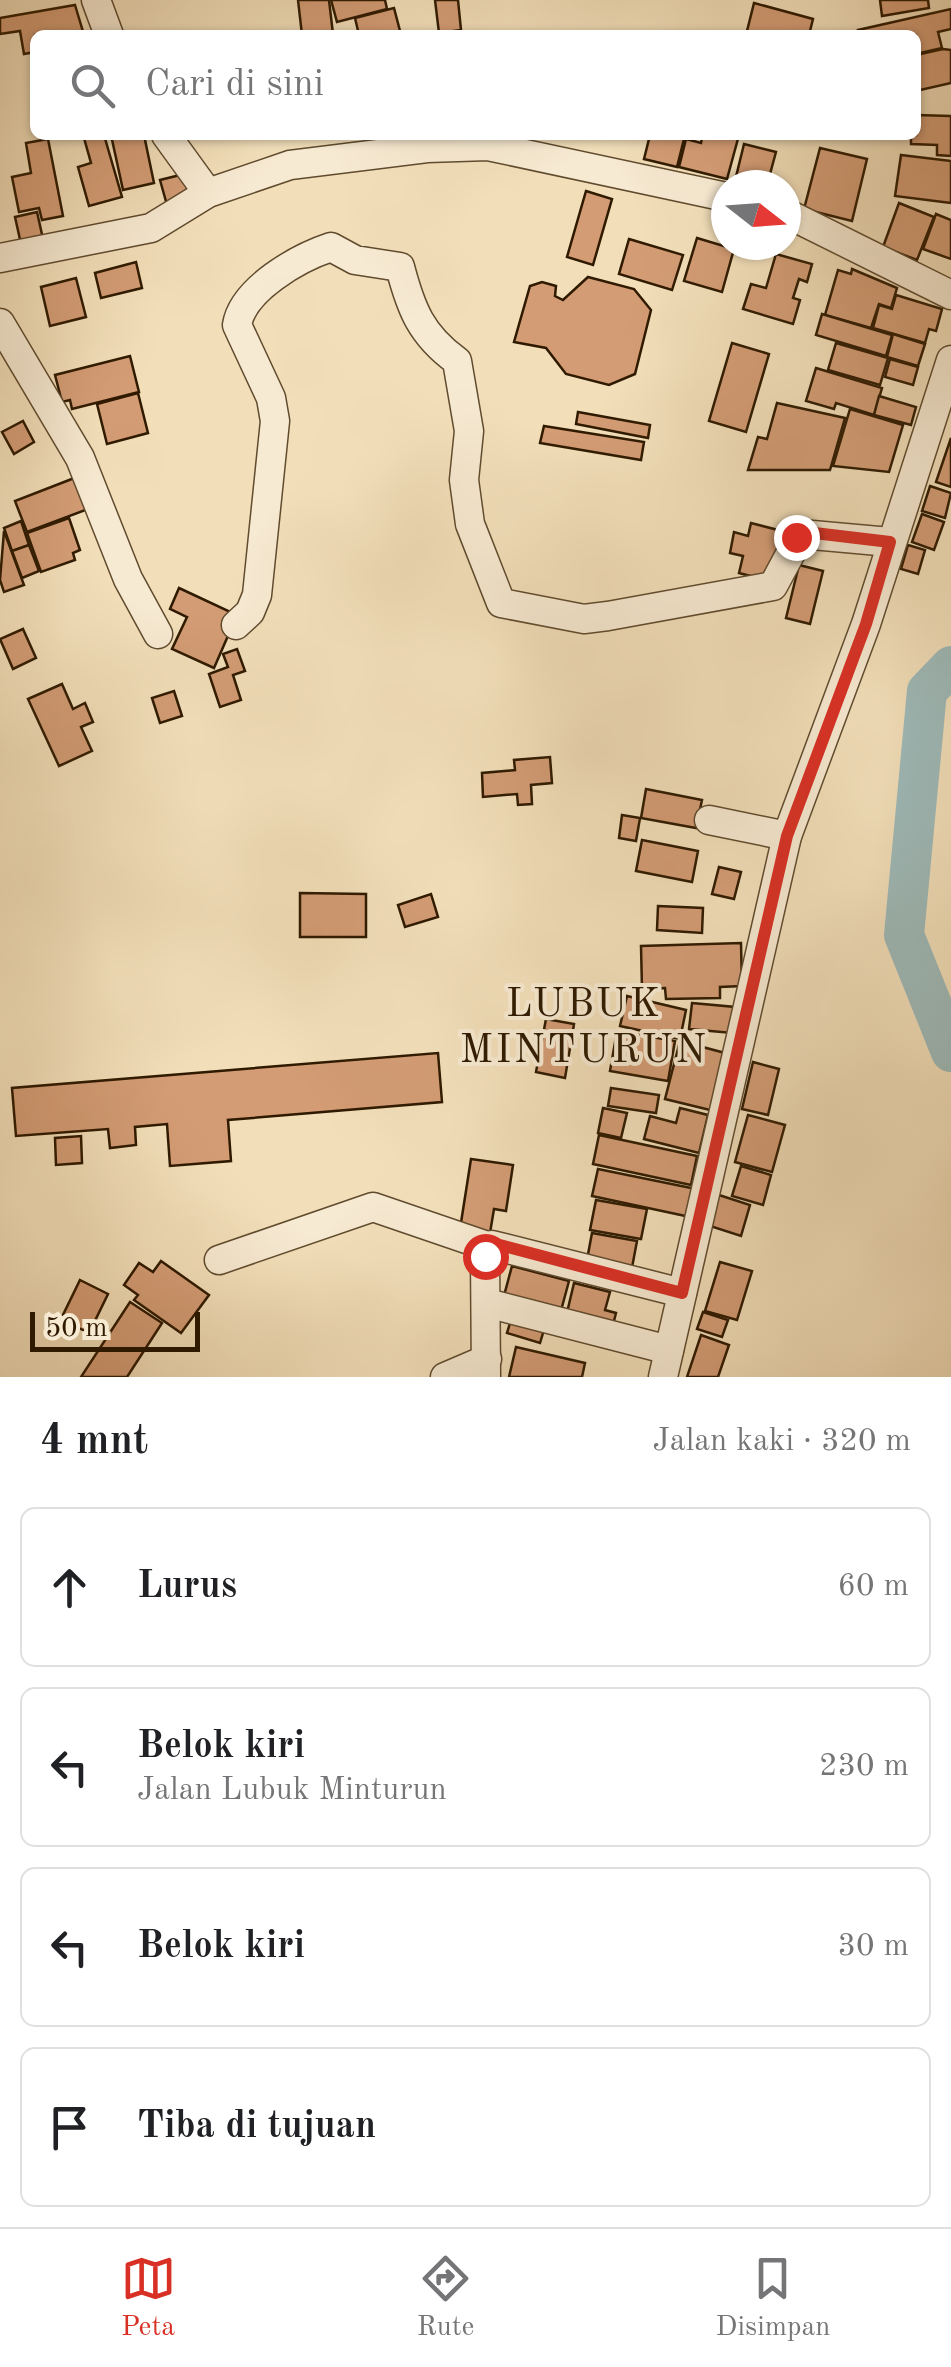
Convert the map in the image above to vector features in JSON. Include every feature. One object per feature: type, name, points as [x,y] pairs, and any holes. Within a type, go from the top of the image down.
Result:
[{"type":"street","points":[[96,0],[107,30]]},
{"type":"street","points":[[170,140],[208,194]]},
{"type":"street","points":[[0,259],[150,228],[208,194],[290,165],[427,148],[488,146],[711,194]]},
{"type":"street","points":[[801,220],[951,295]]},
{"type":"street","points":[[236,625],[250,612],[258,595],[275,421],[271,398],[237,326],[239,314],[254,293],[331,247],[355,260],[400,268],[413,316],[435,346],[457,361],[469,431],[464,480],[470,524],[501,602],[584,618],[608,616],[773,586],[801,534],[890,542]]},
{"type":"street","points":[[0,323],[80,458],[128,579],[158,634]]},
{"type":"street","points":[[488,1303],[666,1364],[787,836],[866,624],[951,360]]},
{"type":"street","points":[[709,820],[787,836]]},
{"type":"street","points":[[219,1260],[372,1207],[490,1247]]},
{"type":"street","points":[[446,1377],[486,1368],[485,1256],[496,1244],[682,1293]]},
{"type":"building","points":[[298,0],[329,0],[333,30],[301,30]]},
{"type":"building","points":[[331,0],[385,0],[387,9],[337,22]]},
{"type":"building","points":[[435,0],[458,0],[461,30],[439,30]]},
{"type":"building","points":[[880,0],[928,0],[929,8],[882,16]]},
{"type":"building","points":[[754,3],[813,19],[810,30],[747,30]]},
{"type":"building","points":[[75,5],[82,30],[30,30],[30,53],[24,54],[20,31],[0,34],[0,18]]},
{"type":"building","points":[[394,8],[400,30],[358,30],[355,18]]},
{"type":"building","points":[[951,9],[951,29],[938,32],[942,48],[921,53],[921,30],[858,30]]},
{"type":"building","points":[[951,50],[951,83],[921,90],[921,54]]},
{"type":"building","points":[[921,115],[951,116],[951,156],[937,155],[937,145],[911,144],[911,140],[921,140]]},
{"type":"building","points":[[48,140],[63,216],[42,220],[39,208],[19,212],[12,177],[31,173],[26,143]]},
{"type":"building","points":[[85,140],[105,140],[122,197],[89,206],[78,167],[91,163]]},
{"type":"building","points":[[112,140],[145,140],[154,183],[123,190]]},
{"type":"building","points":[[649,140],[684,140],[677,167],[644,159]]},
{"type":"building","points":[[686,140],[738,140],[729,170],[711,170],[711,175],[679,167]]},
{"type":"building","points":[[744,144],[776,152],[771,170],[738,170]]},
{"type":"building","points":[[820,148],[867,159],[852,221],[804,209]]},
{"type":"building","points":[[901,155],[951,161],[951,203],[895,196]]},
{"type":"building","points":[[184,174],[190,198],[167,205],[160,180]]},
{"type":"building","points":[[586,191],[612,199],[593,265],[567,257]]},
{"type":"building","points":[[899,203],[934,217],[917,260],[883,247]]},
{"type":"building","points":[[37,212],[45,248],[23,253],[15,217]]},
{"type":"building","points":[[936,214],[951,220],[951,259],[923,249]]},
{"type":"building","points":[[697,238],[711,242],[711,260],[731,260],[722,292],[684,281]]},
{"type":"building","points":[[629,239],[683,255],[672,290],[619,274]]},
{"type":"building","points":[[774,260],[812,264],[807,282],[799,279],[793,298],[800,300],[793,324],[743,309],[751,284],[766,288]]},
{"type":"building","points":[[136,262],[142,288],[101,298],[95,273]]},
{"type":"building","points":[[852,269],[897,288],[891,308],[879,304],[871,328],[825,315],[838,270],[851,274]]},
{"type":"building","points":[[588,277],[634,289],[651,310],[635,374],[609,385],[566,374],[546,348],[514,342],[530,286],[542,282],[556,286],[555,296],[563,300]]},
{"type":"building","points":[[76,278],[86,317],[50,326],[41,287]]},
{"type":"building","points":[[896,295],[942,309],[936,331],[929,329],[925,343],[873,328],[879,305],[892,309]]},
{"type":"building","points":[[822,314],[892,335],[886,356],[816,335]]},
{"type":"building","points":[[893,334],[925,344],[918,366],[887,357]]},
{"type":"building","points":[[732,343],[769,354],[746,432],[709,421]]},
{"type":"building","points":[[836,343],[888,358],[880,385],[828,370]]},
{"type":"building","points":[[130,356],[139,392],[72,409],[70,400],[62,402],[55,375]]},
{"type":"building","points":[[890,359],[918,367],[913,385],[885,377]]},
{"type":"building","points":[[816,368],[882,388],[874,415],[836,403],[834,409],[806,401]]},
{"type":"building","points":[[138,393],[148,433],[107,444],[97,404]]},
{"type":"building","points":[[879,396],[916,407],[911,425],[874,415]]},
{"type":"building","points":[[777,403],[845,418],[830,470],[748,470],[758,437],[767,439]]},
{"type":"building","points":[[850,409],[903,425],[889,472],[833,466]]},
{"type":"building","points":[[578,412],[650,425],[648,438],[576,424]]},
{"type":"building","points":[[23,421],[34,442],[14,454],[2,432]]},
{"type":"building","points":[[544,426],[644,442],[641,460],[540,443]]},
{"type":"building","points":[[951,438],[951,487],[936,482]]},
{"type":"building","points":[[77,477],[88,509],[27,532],[15,501]]},
{"type":"building","points":[[930,486],[951,493],[945,518],[922,511]]},
{"type":"building","points":[[922,514],[944,522],[934,550],[912,542]]},
{"type":"building","points":[[69,518],[80,550],[73,553],[75,560],[41,572],[27,533]]},
{"type":"building","points":[[21,521],[29,545],[12,551],[4,528]]},
{"type":"building","points":[[751,523],[782,531],[769,581],[739,573],[743,556],[730,553],[734,532],[748,536]]},
{"type":"building","points":[[4,531],[24,585],[4,592],[0,580]]},
{"type":"building","points":[[29,545],[39,571],[22,578],[12,551]]},
{"type":"building","points":[[908,545],[925,550],[918,574],[901,569]]},
{"type":"building","points":[[799,565],[823,571],[810,624],[786,618]]},
{"type":"building","points":[[179,588],[237,615],[214,668],[172,649],[187,617],[170,609]]},
{"type":"building","points":[[23,629],[36,658],[13,669],[0,639]]},
{"type":"building","points":[[237,649],[245,671],[233,675],[241,700],[220,707],[209,674],[228,667],[223,654]]},
{"type":"building","points":[[62,684],[73,709],[85,703],[93,722],[81,727],[92,751],[59,766],[28,699]]},
{"type":"building","points":[[174,691],[182,716],[160,723],[152,698]]},
{"type":"building","points":[[550,757],[552,783],[531,785],[532,804],[518,805],[517,794],[483,797],[482,773],[515,770],[514,760]]},
{"type":"building","points":[[646,789],[702,800],[696,828],[641,818]]},
{"type":"building","points":[[622,815],[640,818],[636,841],[619,838]]},
{"type":"building","points":[[642,840],[698,851],[692,882],[636,871]]},
{"type":"building","points":[[719,867],[741,872],[734,899],[712,894]]},
{"type":"building","points":[[300,893],[366,894],[366,937],[300,937]]},
{"type":"building","points":[[431,894],[438,917],[405,927],[398,905]]},
{"type":"building","points":[[658,906],[703,908],[702,933],[657,930]]},
{"type":"building","points":[[741,943],[742,986],[720,987],[720,998],[666,999],[665,988],[642,989],[641,946]]},
{"type":"building","points":[[627,996],[686,1010],[680,1039],[620,1026]]},
{"type":"building","points":[[692,1003],[735,1007],[732,1033],[689,1029]]},
{"type":"building","points":[[546,1019],[574,1024],[565,1078],[536,1072]]},
{"type":"building","points":[[617,1031],[675,1041],[668,1081],[610,1071]]},
{"type":"building","points":[[680,1041],[725,1053],[710,1110],[665,1099]]},
{"type":"building","points":[[438,1053],[442,1102],[228,1120],[231,1161],[170,1166],[167,1124],[135,1127],[136,1145],[110,1148],[108,1129],[16,1136],[12,1088]]},
{"type":"building","points":[[753,1062],[779,1069],[768,1115],[742,1109]]},
{"type":"building","points":[[611,1088],[659,1095],[656,1113],[608,1106]]},
{"type":"building","points":[[603,1108],[627,1113],[621,1138],[598,1133]]},
{"type":"building","points":[[680,1108],[708,1115],[699,1153],[644,1139],[650,1116],[676,1123]]},
{"type":"building","points":[[748,1115],[785,1125],[772,1172],[735,1162]]},
{"type":"building","points":[[599,1135],[697,1156],[691,1185],[593,1164]]},
{"type":"building","points":[[81,1136],[82,1163],[56,1165],[55,1138]]},
{"type":"building","points":[[471,1159],[513,1165],[506,1211],[494,1209],[490,1233],[460,1229]]},
{"type":"building","points":[[741,1166],[771,1175],[763,1205],[732,1196]]},
{"type":"building","points":[[598,1169],[696,1189],[690,1217],[592,1196]]},
{"type":"building","points":[[719,1195],[750,1205],[741,1236],[710,1226]]},
{"type":"building","points":[[596,1200],[647,1209],[641,1239],[590,1230]]},
{"type":"building","points":[[592,1233],[637,1241],[631,1273],[586,1265]]},
{"type":"building","points":[[161,1261],[209,1295],[181,1333],[134,1300],[138,1295],[124,1285],[139,1263],[153,1272]]},
{"type":"building","points":[[720,1262],[752,1271],[737,1320],[705,1311]]},
{"type":"building","points":[[512,1266],[569,1281],[559,1318],[502,1303]]},
{"type":"building","points":[[80,1280],[108,1294],[89,1333],[61,1319]]},
{"type":"building","points":[[574,1283],[610,1292],[605,1310],[616,1313],[611,1333],[565,1321]]},
{"type":"building","points":[[130,1302],[162,1323],[127,1377],[81,1377]]},
{"type":"building","points":[[703,1312],[728,1320],[722,1337],[697,1329]]},
{"type":"building","points":[[513,1313],[546,1323],[540,1343],[507,1333]]},
{"type":"building","points":[[701,1335],[729,1345],[718,1377],[687,1377]]},
{"type":"building","points":[[516,1347],[585,1363],[582,1377],[509,1377]]},
{"type":"waterway","points":[[951,666],[927,691],[904,935],[951,1052]]},
{"type":"district","name":"LUBUK MINTURUN","points":[[584,1029]]},
{"type":"route","points":[[485,1256],[496,1244],[682,1293],[787,836],[866,624],[890,542],[806,532],[796,537]]}]
